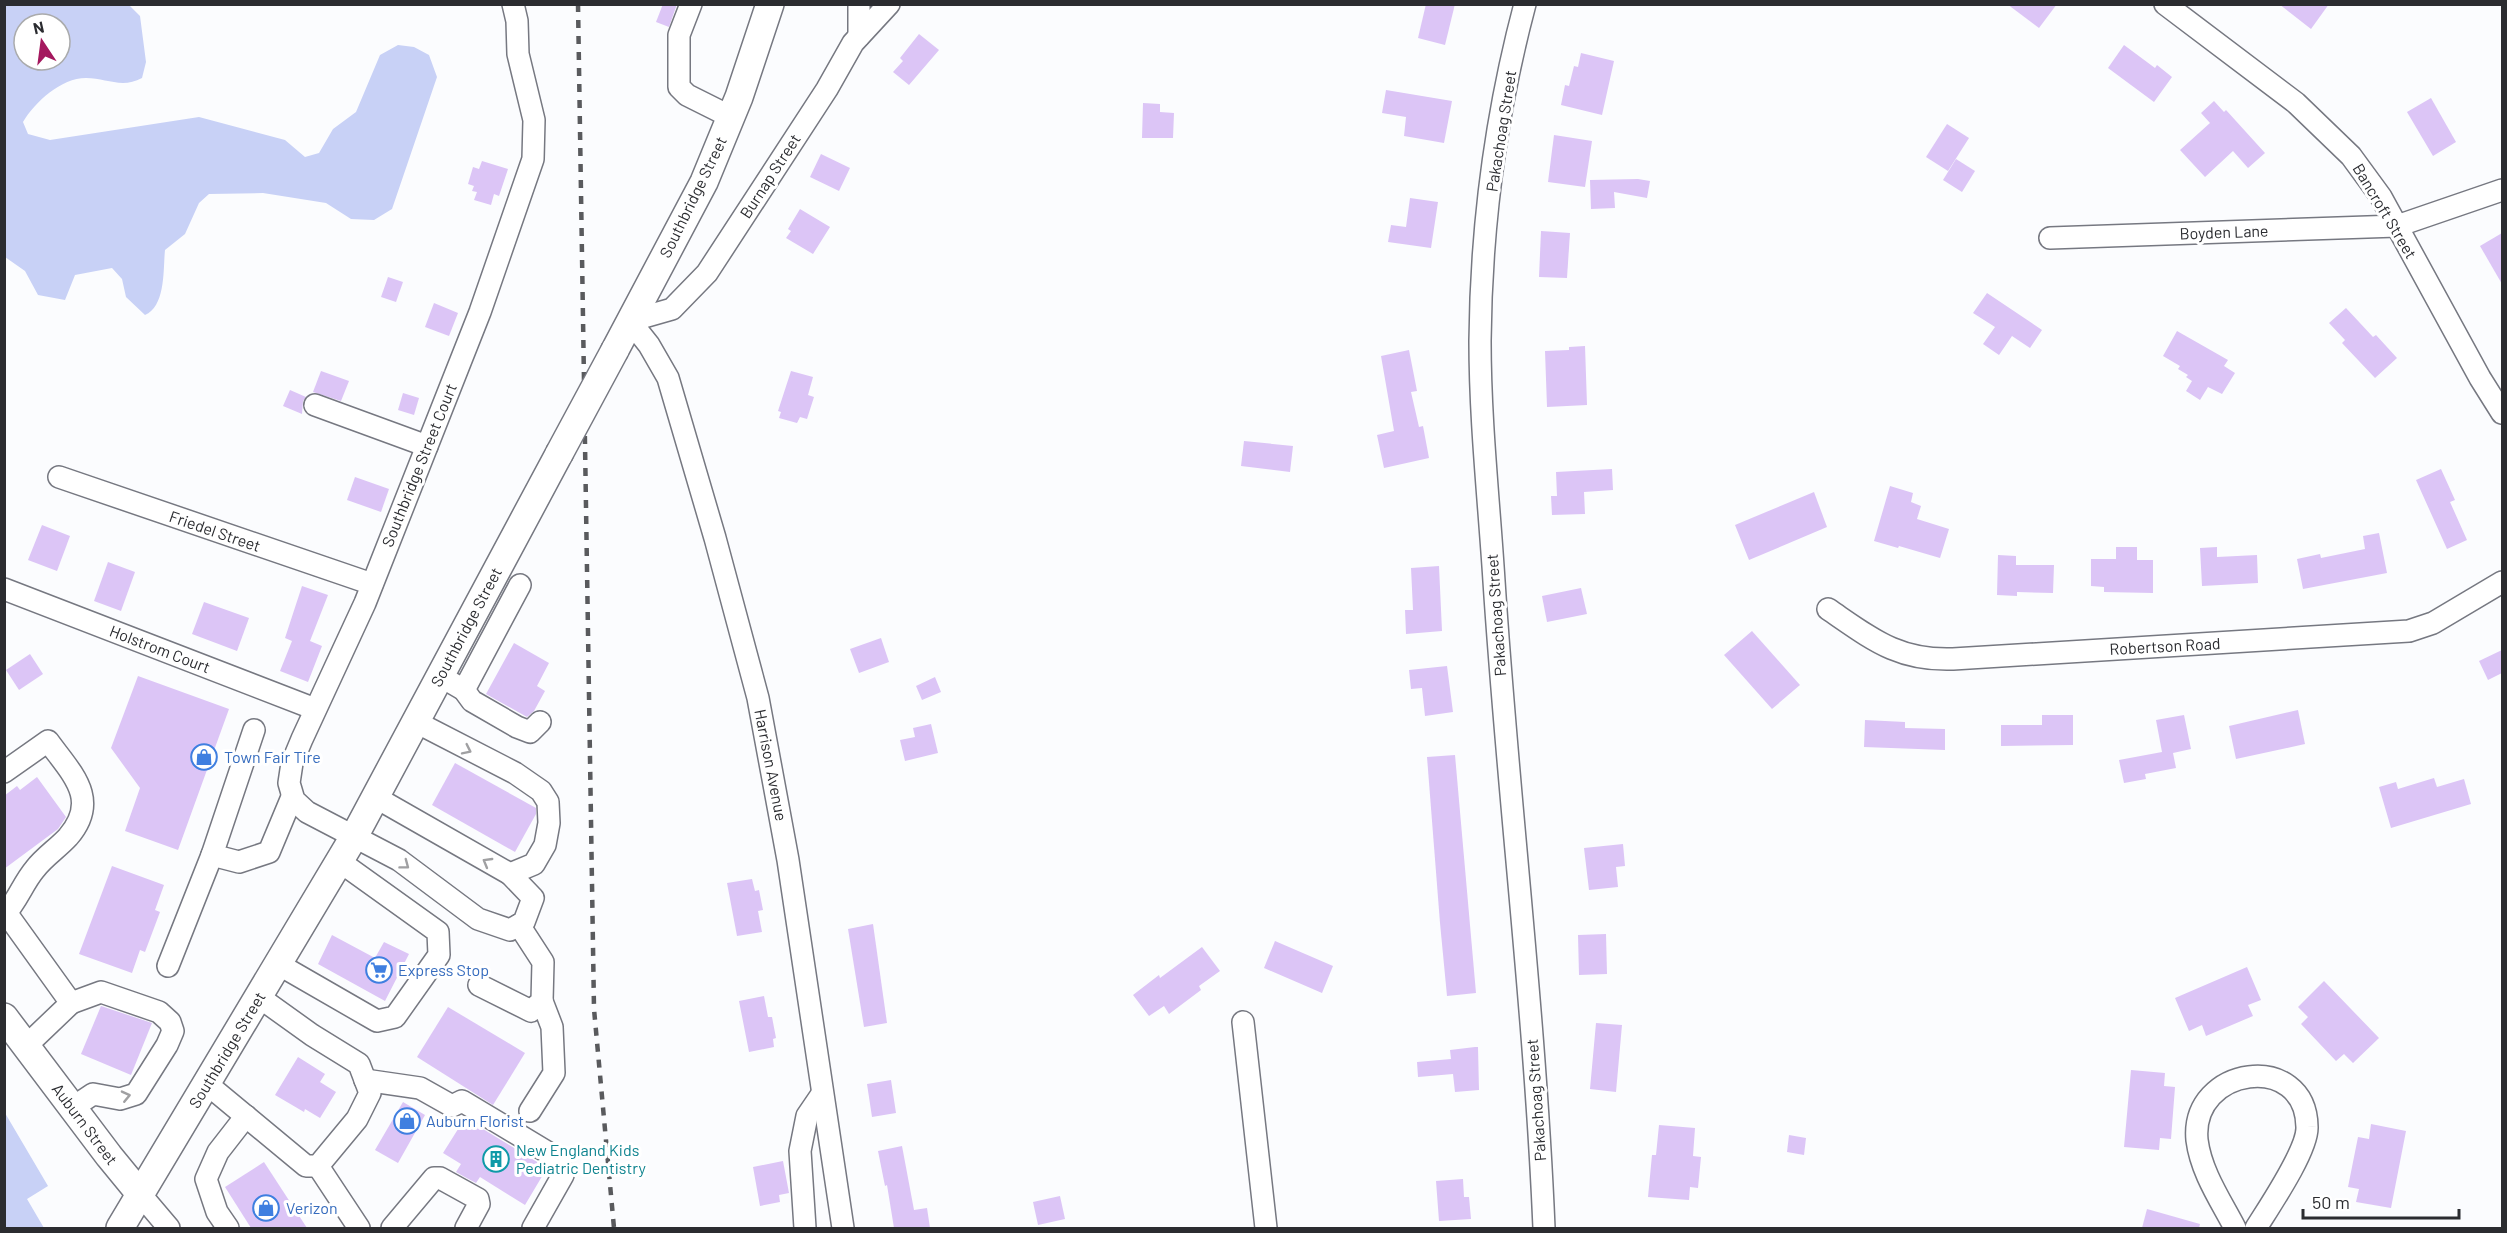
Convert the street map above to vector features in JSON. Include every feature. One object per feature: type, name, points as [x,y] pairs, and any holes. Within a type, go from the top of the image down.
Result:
[{"type":"main road","name":"Southbridge Street","points":[[120,1228],[355,835],[615,350],[704,182],[731,117],[770,4]]},
{"type":"main road","name":"Auburn Street","points":[[4,1017],[141,1195]]},
{"type":"street","name":"Southbridge Street Court","points":[[292,797],[288,783],[292,763],[372,584],[480,312],[533,159],[534,120],[518,54],[517,21],[513,4]]},
{"type":"street","points":[[691,4],[679,35],[679,87],[687,95],[731,117]]},
{"type":"street","points":[[859,4],[859,36]]},
{"type":"street","name":"Burnap Street","points":[[630,321],[672,309],[707,273],[859,36],[889,4]]},
{"type":"street","name":"Pakachoag Street","points":[[1525,4],[1506,88],[1492,179],[1483,286],[1481,351],[1498,647],[1537,1092],[1544,1228]]},
{"type":"street","name":"Bancroft Street","points":[[2164,4],[2266,80],[2325,130],[2368,177],[2480,378],[2502,413]]},
{"type":"street","name":"Boyden Lane","points":[[2050,238],[2397,226],[2502,190]]},
{"type":"street","name":"Harrison Avenue","points":[[630,321],[649,345],[668,378],[708,510],[751,669],[783,828],[843,1228]]},
{"type":"street","points":[[315,405],[427,446]]},
{"type":"street","name":"Friedel Street","points":[[59,477],[372,584]]},
{"type":"street","name":"Robertson Road","points":[[1828,609],[1892,650],[1926,659],[1953,659],[2409,631],[2433,623],[2502,582]]},
{"type":"street","points":[[464,690],[520,585]]},
{"type":"street","name":"Holstrom Court","points":[[4,589],[315,709]]},
{"type":"street","points":[[440,676],[464,690],[472,701],[517,727],[530,732],[540,722]]},
{"type":"street","points":[[416,722],[515,773],[541,791],[548,802],[549,823],[545,846],[534,864],[510,874]]},
{"type":"street","points":[[168,966],[212,855],[254,730]]},
{"type":"street","points":[[4,772],[48,741],[81,786],[84,796],[83,807],[74,829],[35,868],[6,914],[71,1003]]},
{"type":"street","points":[[212,855],[239,862],[269,852],[292,797],[307,812],[355,835],[399,860],[478,919],[510,930],[524,922],[533,897],[510,874],[375,797]]},
{"type":"street","points":[[278,964],[377,1021],[395,1017],[439,955],[438,932],[339,861]]},
{"type":"street","points":[[519,925],[543,962],[542,1001],[552,1027],[554,1072],[530,1111]]},
{"type":"street","points":[[479,985],[531,1011],[542,1001]]},
{"type":"street","points":[[26,1046],[71,1003],[101,992],[159,1012],[170,1022],[173,1031],[167,1045],[136,1094],[120,1099],[93,1094],[72,1108]]},
{"type":"street","points":[[259,997],[312,1035],[359,1064],[370,1093],[357,1119],[318,1166]]},
{"type":"street","points":[[1243,1022],[1266,1228]]},
{"type":"street","points":[[2235,1228],[2201,1159],[2197,1127],[2201,1112],[2220,1088],[2239,1078],[2260,1075],[2272,1078],[2293,1091],[2306,1115],[2307,1129],[2297,1157],[2256,1228]]},
{"type":"street","points":[[365,1080],[420,1088],[452,1106],[462,1101],[552,1155],[559,1162],[563,1175],[533,1228]]},
{"type":"street","points":[[207,1084],[306,1166],[318,1166]]},
{"type":"street","points":[[806,1228],[800,1150],[807,1116],[822,1094]]},
{"type":"street","points":[[228,1228],[217,1212],[206,1179],[218,1152],[246,1116]]},
{"type":"street","points":[[318,1166],[359,1228]]},
{"type":"street","points":[[392,1228],[434,1178],[440,1178],[478,1199],[479,1204],[466,1228]]},
{"type":"street","name":"Auburn Street","points":[[141,1195],[169,1228]]},
{"type":"shaded area","points":[[5,4],[129,5],[140,16],[146,62],[142,78],[128,83],[93,78],[77,79],[50,92],[34,107],[23,122],[28,134],[50,140],[199,117],[285,140],[305,157],[319,153],[333,129],[356,112],[380,55],[398,45],[414,47],[429,55],[437,77],[392,209],[374,220],[351,219],[326,203],[263,193],[209,194],[199,203],[185,234],[165,250],[160,295],[157,304],[145,315],[126,297],[122,279],[112,268],[75,275],[65,300],[38,295],[25,271],[5,257]]},
{"type":"shaded area","points":[[5,1113],[48,1186],[27,1199],[44,1228],[5,1228]]},
{"type":"building","points":[[663,4],[677,4],[669,27],[656,22]]},
{"type":"building","points":[[1426,4],[1455,4],[1445,45],[1418,38]]},
{"type":"building","points":[[2007,4],[2057,4],[2039,28]]},
{"type":"building","points":[[2279,4],[2329,4],[2311,29]]},
{"type":"building","points":[[919,34],[939,50],[909,85],[893,72],[903,61],[900,58]]},
{"type":"building","points":[[2124,45],[2155,68],[2157,65],[2172,77],[2154,102],[2108,68]]},
{"type":"building","points":[[1581,53],[1614,61],[1602,115],[1561,105],[1565,85],[1569,86],[1574,66],[1578,67]]},
{"type":"building","points":[[1386,90],[1452,101],[1444,143],[1404,136],[1406,117],[1382,113]]},
{"type":"building","points":[[2431,98],[2456,142],[2433,156],[2407,112]]},
{"type":"building","points":[[2214,101],[2224,112],[2226,110],[2265,153],[2248,168],[2233,151],[2205,177],[2180,150],[2210,123],[2201,113]]},
{"type":"building","points":[[1143,103],[1160,104],[1160,112],[1174,113],[1173,138],[1142,138]]},
{"type":"building","points":[[1947,124],[1969,138],[1948,171],[1926,157]]},
{"type":"building","points":[[1554,135],[1592,141],[1585,187],[1548,182]]},
{"type":"building","points":[[821,154],[850,168],[839,191],[810,177]]},
{"type":"building","points":[[1956,159],[1975,171],[1962,192],[1943,180]]},
{"type":"building","points":[[482,161],[508,169],[499,196],[494,194],[491,205],[474,200],[477,192],[472,191],[474,186],[468,184],[473,167],[479,169]]},
{"type":"building","points":[[1590,180],[1650,181],[1647,198],[1614,192],[1615,208],[1591,209]]},
{"type":"building","points":[[1410,198],[1438,202],[1431,248],[1388,242],[1391,225],[1406,227]]},
{"type":"building","points":[[800,209],[830,227],[813,254],[786,238],[791,231],[788,229]]},
{"type":"building","points":[[1541,231],[1570,233],[1567,278],[1539,277]]},
{"type":"building","points":[[2502,233],[2502,284],[2480,246]]},
{"type":"building","points":[[388,277],[403,282],[396,302],[381,297]]},
{"type":"building","points":[[1987,293],[2042,330],[2030,348],[2012,336],[1999,355],[1983,344],[1995,327],[1973,313]]},
{"type":"building","points":[[434,303],[458,313],[449,336],[425,327]]},
{"type":"building","points":[[2346,308],[2373,337],[2376,335],[2397,358],[2375,378],[2342,343],[2345,340],[2329,323]]},
{"type":"building","points":[[2177,331],[2228,360],[2224,366],[2235,373],[2222,394],[2208,387],[2200,400],[2186,391],[2192,381],[2186,377],[2188,375],[2178,369],[2180,366],[2163,356]]},
{"type":"building","points":[[1585,346],[1587,405],[1547,407],[1545,351],[1569,350],[1569,347]]},
{"type":"building","points":[[1409,350],[1417,391],[1411,392],[1419,427],[1423,426],[1429,458],[1384,468],[1377,435],[1394,431],[1381,356]]},
{"type":"building","points":[[321,371],[349,381],[341,401],[313,392]]},
{"type":"building","points":[[791,371],[813,377],[808,395],[814,397],[807,419],[800,417],[797,423],[779,418],[781,412],[778,411]]},
{"type":"building","points":[[290,390],[306,397],[303,401],[302,414],[283,406]]},
{"type":"building","points":[[403,393],[419,398],[414,415],[398,410]]},
{"type":"building","points":[[1244,441],[1293,446],[1290,472],[1241,466]]},
{"type":"building","points":[[1612,469],[1613,490],[1584,492],[1585,514],[1552,515],[1551,496],[1557,496],[1556,472]]},
{"type":"building","points":[[2441,469],[2455,500],[2450,502],[2467,540],[2447,549],[2416,480]]},
{"type":"building","points":[[355,477],[389,489],[381,512],[347,500]]},
{"type":"building","points":[[1890,486],[1913,493],[1911,502],[1921,506],[1917,519],[1949,529],[1940,558],[1874,541]]},
{"type":"building","points":[[1814,492],[1827,527],[1749,560],[1735,525]]},
{"type":"building","points":[[42,525],[70,536],[57,571],[28,560]]},
{"type":"building","points":[[2379,533],[2387,573],[2303,589],[2297,559],[2320,554],[2321,558],[2365,549],[2363,536]]},
{"type":"building","points":[[2116,547],[2137,547],[2137,560],[2153,560],[2153,593],[2104,592],[2104,587],[2091,586],[2091,559],[2116,559]]},
{"type":"building","points":[[2217,547],[2217,557],[2257,555],[2258,583],[2202,586],[2200,548]]},
{"type":"building","points":[[1998,555],[2016,556],[2016,565],[2054,565],[2053,593],[2017,592],[2017,596],[1997,595]]},
{"type":"building","points":[[108,562],[135,572],[121,611],[94,601]]},
{"type":"building","points":[[1439,566],[1442,631],[1406,634],[1405,610],[1413,610],[1411,568]]},
{"type":"building","points":[[302,586],[328,595],[310,641],[322,646],[308,682],[280,671],[292,641],[285,638]]},
{"type":"building","points":[[1581,588],[1587,614],[1547,622],[1542,596]]},
{"type":"building","points":[[204,602],[249,618],[237,651],[192,634]]},
{"type":"building","points":[[1752,631],[1800,685],[1772,709],[1724,655]]},
{"type":"building","points":[[881,638],[889,662],[859,673],[850,649]]},
{"type":"building","points":[[514,643],[549,663],[537,686],[545,691],[534,711],[527,717],[486,694]]},
{"type":"building","points":[[2502,650],[2502,673],[2488,680],[2479,661]]},
{"type":"building","points":[[30,654],[43,674],[19,690],[6,670]]},
{"type":"building","points":[[1447,666],[1453,712],[1425,716],[1422,688],[1411,689],[1409,670]]},
{"type":"building","points":[[138,676],[229,709],[178,850],[125,831],[140,788],[111,748]]},
{"type":"building","points":[[935,677],[941,692],[922,700],[916,686]]},
{"type":"building","points":[[2298,710],[2305,744],[2236,759],[2229,726]]},
{"type":"building","points":[[2042,715],[2073,715],[2073,745],[2001,746],[2001,725],[2042,725]]},
{"type":"building","points":[[2184,715],[2191,749],[2173,753],[2176,768],[2145,774],[2146,779],[2124,783],[2119,760],[2162,752],[2156,720]]},
{"type":"building","points":[[1865,720],[1905,722],[1905,728],[1945,729],[1945,750],[1864,747]]},
{"type":"building","points":[[931,724],[938,753],[905,761],[900,740],[915,737],[913,728]]},
{"type":"building","points":[[1455,755],[1476,993],[1447,996],[1427,757]]},
{"type":"building","points":[[455,763],[536,808],[536,814],[515,852],[432,805]]},
{"type":"building","points":[[37,777],[66,817],[58,829],[4,869],[4,796],[17,786],[20,790]]},
{"type":"building","points":[[2434,778],[2437,787],[2464,779],[2471,804],[2391,828],[2379,787],[2396,782],[2398,789]]},
{"type":"building","points":[[1623,844],[1625,866],[1616,867],[1618,887],[1589,890],[1584,848]]},
{"type":"building","points":[[112,866],[164,885],[155,910],[160,912],[145,952],[140,950],[132,973],[79,954]]},
{"type":"building","points":[[752,879],[755,891],[759,890],[763,910],[758,911],[762,932],[737,936],[727,883]]},
{"type":"building","points":[[873,924],[887,1023],[864,1027],[848,929]]},
{"type":"building","points":[[1606,934],[1607,974],[1579,975],[1578,935]]},
{"type":"building","points":[[332,935],[375,958],[384,942],[409,954],[385,1001],[318,964]]},
{"type":"building","points":[[1275,941],[1333,966],[1322,993],[1264,968]]},
{"type":"building","points":[[1202,947],[1220,971],[1199,986],[1201,990],[1169,1014],[1164,1006],[1149,1016],[1133,995]]},
{"type":"building","points":[[2247,967],[2261,1000],[2248,1005],[2253,1016],[2206,1036],[2202,1025],[2189,1031],[2175,998]]},
{"type":"building","points":[[2324,981],[2379,1038],[2353,1063],[2344,1054],[2336,1061],[2301,1024],[2308,1017],[2298,1007]]},
{"type":"building","points":[[764,996],[768,1017],[772,1017],[776,1038],[773,1039],[774,1047],[749,1052],[739,1001]]},
{"type":"building","points":[[101,1006],[152,1023],[131,1075],[81,1054]]},
{"type":"building","points":[[448,1007],[525,1053],[493,1105],[417,1057]]},
{"type":"building","points":[[1596,1023],[1622,1025],[1616,1092],[1590,1089]]},
{"type":"building","points":[[1478,1047],[1479,1090],[1455,1092],[1453,1074],[1418,1077],[1417,1062],[1451,1059],[1450,1050]]},
{"type":"building","points":[[298,1057],[325,1074],[320,1082],[336,1092],[320,1118],[305,1109],[304,1112],[275,1095]]},
{"type":"building","points":[[2131,1070],[2165,1073],[2164,1086],[2175,1087],[2171,1139],[2160,1138],[2159,1150],[2124,1147]]},
{"type":"building","points":[[891,1080],[896,1113],[872,1117],[867,1084]]},
{"type":"building","points":[[403,1102],[425,1115],[398,1163],[375,1150]]},
{"type":"building","name":"New England Kids Pediatric Dentistry","points":[[465,1118],[547,1168],[525,1205],[480,1177],[476,1183],[456,1172],[461,1164],[443,1153]]},
{"type":"building","points":[[2371,1124],[2406,1131],[2391,1208],[2356,1202],[2359,1189],[2348,1187],[2358,1137],[2369,1139]]},
{"type":"building","points":[[1659,1125],[1695,1128],[1693,1156],[1701,1157],[1698,1188],[1690,1187],[1689,1200],[1648,1197],[1652,1155],[1656,1155]]},
{"type":"building","points":[[1789,1135],[1806,1138],[1804,1155],[1787,1152]]},
{"type":"building","points":[[902,1146],[914,1210],[927,1208],[930,1228],[894,1228],[887,1185],[885,1186],[878,1151]]},
{"type":"building","points":[[783,1161],[789,1193],[779,1195],[780,1202],[760,1206],[753,1167]]},
{"type":"building","name":"Verizon","points":[[264,1162],[307,1228],[251,1228],[225,1187]]},
{"type":"building","points":[[1463,1179],[1464,1197],[1469,1197],[1471,1219],[1439,1221],[1436,1181]]},
{"type":"building","points":[[1060,1196],[1065,1219],[1038,1225],[1033,1202]]},
{"type":"building","points":[[2147,1209],[2200,1224],[2199,1228],[2142,1228]]},
{"type":"railway","points":[[578,4],[594,1009],[614,1228]]},
{"type":"place","name":"Town Fair Tire","points":[[204,757]]},
{"type":"place","name":"Express Stop","points":[[379,970]]},
{"type":"place","name":"Auburn Florist","points":[[407,1121]]},
{"type":"place","name":"New England Kids Pediatric Dentistry","points":[[496,1159]]},
{"type":"place","name":"Verizon","points":[[266,1208]]}]
